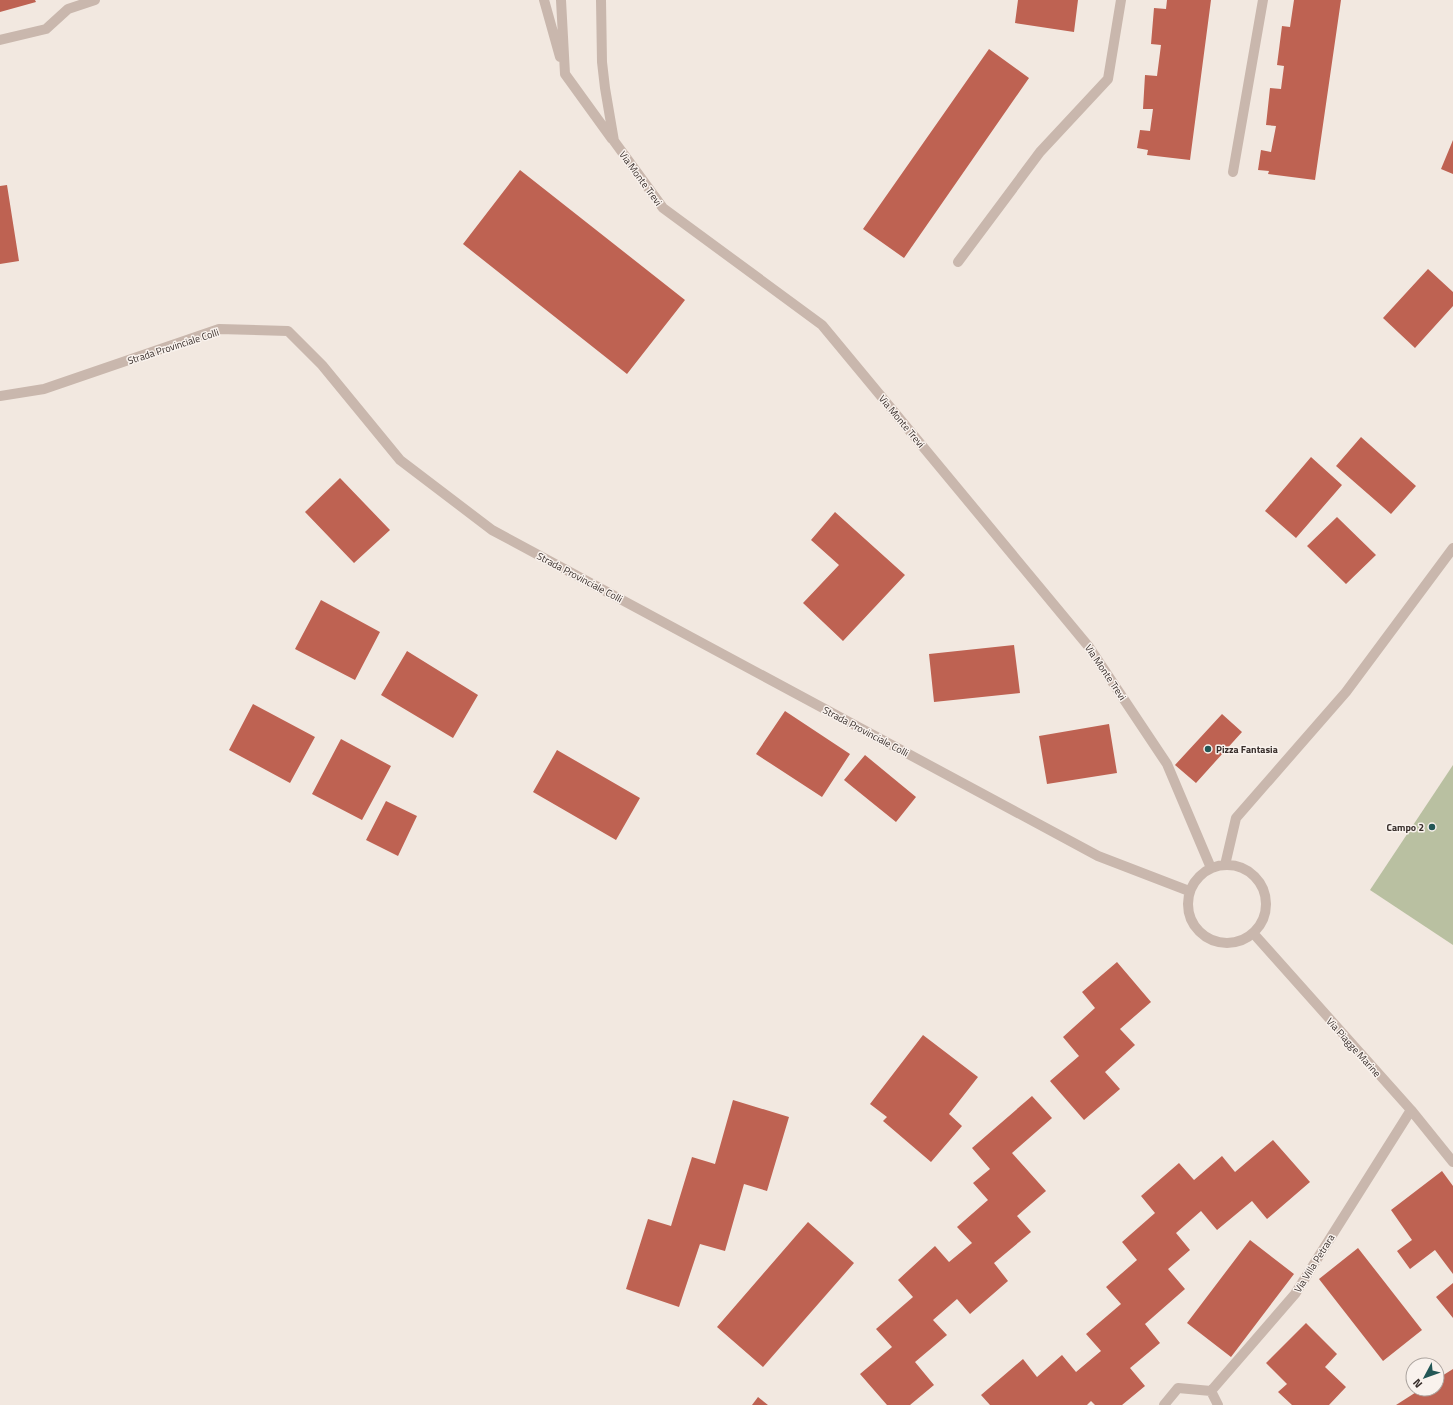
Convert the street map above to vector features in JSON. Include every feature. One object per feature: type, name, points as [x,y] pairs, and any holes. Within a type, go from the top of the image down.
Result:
[{"type":"street","points":[[0,40],[46,29],[68,9],[95,0]]},
{"type":"street","points":[[544,0],[565,74],[663,208]]},
{"type":"street","points":[[561,0],[565,74]]},
{"type":"street","name":"Via Monte Trevi","points":[[601,0],[602,62],[614,141],[663,208],[822,324],[1089,646],[1166,764],[1211,868]]},
{"type":"street","points":[[958,262],[1040,152],[1108,79],[1121,0]]},
{"type":"street","points":[[1233,172],[1263,0]]},
{"type":"street","name":"Strada Provinciale Colli","points":[[0,396],[44,389],[219,329],[288,331],[322,365],[400,460],[492,530],[1098,856],[1189,891]]},
{"type":"street","points":[[1225,864],[1236,818],[1346,692],[1453,548]]},
{"type":"street","points":[[1225,864],[1241,867],[1252,874],[1262,886],[1266,900],[1265,914],[1253,933],[1238,942],[1227,943],[1212,940],[1200,932],[1192,921],[1188,907],[1189,891],[1199,877],[1211,868],[1225,864]]},
{"type":"street","name":"Via Piagge Marine","points":[[1253,933],[1411,1110],[1453,1162]]},
{"type":"street","name":"Via Villa Petrara","points":[[1211,1391],[1295,1294],[1411,1110]]},
{"type":"street","points":[[1164,1405],[1178,1388],[1211,1391],[1218,1405]]},
{"type":"green space","name":"Campo 2","points":[[1453,765],[1453,945],[1370,890]]},
{"type":"building","points":[[0,0],[35,0],[36,2],[0,12]]},
{"type":"building","points":[[1018,0],[1078,0],[1074,32],[1015,23]]},
{"type":"building","points":[[1167,0],[1211,0],[1190,160],[1147,155],[1148,150],[1137,148],[1140,130],[1150,131],[1153,109],[1143,109],[1145,75],[1157,76],[1161,45],[1151,44],[1154,8],[1166,9]]},
{"type":"building","points":[[1294,0],[1341,0],[1315,180],[1268,174],[1269,171],[1258,170],[1261,150],[1271,152],[1276,126],[1266,125],[1270,88],[1281,89],[1284,66],[1277,65],[1282,26],[1290,27]]},
{"type":"building","points":[[989,49],[1029,78],[904,258],[863,229]]},
{"type":"building","points":[[1453,140],[1453,174],[1441,169]]},
{"type":"building","points":[[520,170],[685,300],[627,374],[463,244]]},
{"type":"building","points":[[7,185],[19,261],[0,264],[0,186]]},
{"type":"building","points":[[1428,269],[1453,292],[1453,306],[1415,348],[1383,318]]},
{"type":"building","points":[[1361,437],[1416,486],[1391,514],[1336,466]]},
{"type":"building","points":[[1311,457],[1342,485],[1296,538],[1265,511]]},
{"type":"building","points":[[340,478],[390,530],[354,563],[305,512]]},
{"type":"building","points":[[835,512],[905,575],[843,641],[803,603],[839,565],[811,540]]},
{"type":"building","points":[[1337,517],[1376,555],[1346,584],[1307,546]]},
{"type":"building","points":[[321,600],[380,632],[355,680],[295,649]]},
{"type":"building","points":[[1014,645],[1020,693],[934,702],[929,654]]},
{"type":"building","points":[[407,651],[478,695],[453,738],[381,695]]},
{"type":"building","points":[[253,704],[315,737],[290,783],[229,750]]},
{"type":"building","points":[[785,711],[850,754],[822,797],[756,754]]},
{"type":"building","name":"Pizza Fantasia","points":[[1222,714],[1242,732],[1196,783],[1175,765]]},
{"type":"building","points":[[1109,724],[1117,773],[1047,784],[1039,736]]},
{"type":"building","points":[[341,739],[391,766],[362,820],[312,794]]},
{"type":"building","points":[[557,750],[640,798],[616,840],[533,792]]},
{"type":"building","points":[[865,755],[916,797],[896,822],[844,780]]},
{"type":"building","points":[[386,801],[417,816],[398,856],[366,840]]},
{"type":"building","points":[[1117,962],[1151,1002],[1120,1029],[1135,1045],[1105,1072],[1120,1089],[1084,1120],[1050,1081],[1079,1056],[1063,1037],[1095,1008],[1082,992]]},
{"type":"building","points":[[923,1035],[978,1077],[949,1114],[962,1126],[931,1162],[883,1121],[887,1117],[870,1104]]},
{"type":"building","points":[[1032,1096],[1052,1118],[1012,1153],[1046,1191],[1017,1216],[1031,1232],[994,1263],[1008,1281],[970,1314],[957,1299],[933,1320],[947,1335],[915,1362],[934,1385],[910,1405],[887,1405],[860,1374],[892,1347],[876,1329],[913,1297],[898,1280],[935,1246],[949,1262],[972,1243],[957,1227],[988,1200],[973,1183],[990,1169],[972,1148]]},
{"type":"building","points":[[733,1100],[789,1117],[767,1191],[744,1184],[725,1251],[700,1244],[679,1307],[626,1289],[648,1219],[671,1226],[692,1157],[715,1164]]},
{"type":"building","points":[[1273,1140],[1310,1182],[1267,1219],[1252,1201],[1217,1230],[1201,1211],[1176,1233],[1190,1250],[1168,1269],[1185,1289],[1145,1324],[1160,1343],[1130,1368],[1145,1386],[1122,1405],[1095,1405],[1091,1401],[1087,1405],[990,1405],[981,1395],[1023,1359],[1037,1377],[1062,1355],[1076,1372],[1101,1351],[1086,1334],[1121,1304],[1106,1287],[1137,1260],[1122,1242],[1155,1213],[1141,1196],[1179,1163],[1194,1180],[1222,1156],[1235,1172]]},
{"type":"building","points":[[1442,1171],[1453,1186],[1453,1274],[1435,1250],[1410,1269],[1397,1251],[1412,1240],[1391,1210]]},
{"type":"building","points":[[808,1222],[854,1263],[763,1367],[717,1327]]},
{"type":"building","points":[[1250,1240],[1294,1274],[1231,1357],[1187,1323]]},
{"type":"building","points":[[1358,1248],[1422,1330],[1383,1361],[1319,1279]]},
{"type":"building","points":[[1453,1283],[1453,1318],[1436,1297]]},
{"type":"building","points":[[1306,1323],[1337,1354],[1325,1367],[1346,1387],[1329,1405],[1292,1405],[1278,1392],[1287,1384],[1266,1363]]},
{"type":"building","points":[[1453,1369],[1453,1405],[1396,1405],[1408,1397],[1445,1397],[1445,1374]]},
{"type":"building","points":[[758,1397],[768,1405],[752,1405]]},
{"type":"place","name":"Pizza Fantasia","points":[[1208,749]]},
{"type":"place","name":"Campo 2","points":[[1432,827]]}]
